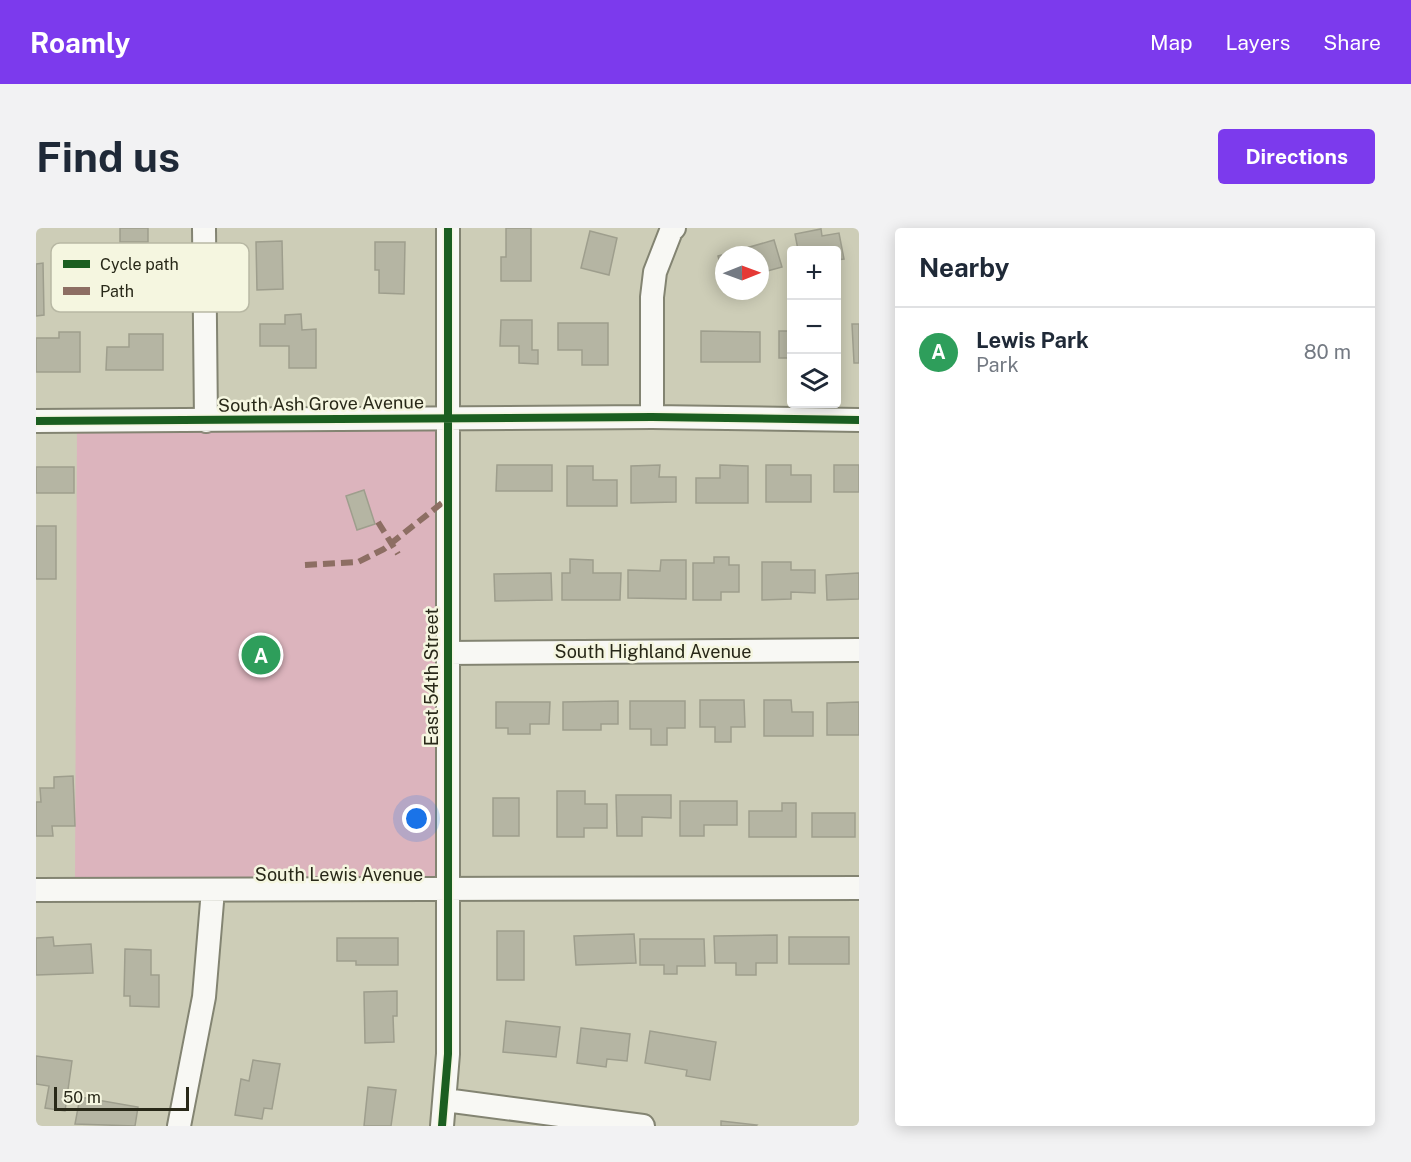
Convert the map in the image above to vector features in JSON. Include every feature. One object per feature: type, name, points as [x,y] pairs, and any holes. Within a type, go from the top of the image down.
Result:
[{"type":"street","points":[[204,228],[204,243]]},
{"type":"street","name":"East 54th Street","points":[[442,1126],[448,1054],[446,890],[448,228]]},
{"type":"street","points":[[652,417],[652,297],[655,272],[674,228]]},
{"type":"street","points":[[205,312],[206,421]]},
{"type":"street","name":"South Ash Grove Avenue","points":[[36,421],[447,417],[859,420]]},
{"type":"street","name":"South Highland Avenue","points":[[447,653],[859,650]]},
{"type":"street","name":"South Lewis Avenue","points":[[36,890],[859,888]]},
{"type":"street","points":[[178,1126],[204,997],[213,890]]},
{"type":"street","points":[[445,1100],[643,1126]]},
{"type":"shaded area","points":[[447,417],[446,889],[75,890],[77,421]]},
{"type":"building","points":[[120,228],[148,228],[148,242],[120,242]]},
{"type":"building","points":[[506,228],[531,228],[531,281],[501,281],[501,257],[506,257]]},
{"type":"building","points":[[821,229],[822,236],[839,233],[844,259],[841,259],[841,246],[797,246],[795,234]]},
{"type":"building","points":[[590,231],[617,238],[609,275],[581,268]]},
{"type":"building","points":[[774,240],[782,267],[769,271],[769,246],[753,246]]},
{"type":"building","points":[[282,241],[283,289],[257,290],[256,242]]},
{"type":"building","points":[[375,242],[405,242],[404,294],[379,293],[379,270],[375,270]]},
{"type":"building","points":[[43,263],[44,315],[36,316],[36,264]]},
{"type":"building","points":[[301,314],[302,330],[316,329],[316,368],[289,368],[289,346],[260,346],[260,324],[285,324],[285,315]]},
{"type":"building","points":[[501,320],[532,320],[532,350],[538,350],[538,364],[519,363],[519,346],[500,346]]},
{"type":"building","points":[[558,323],[608,323],[608,365],[582,365],[582,350],[558,350]]},
{"type":"building","points":[[852,324],[859,324],[859,363],[854,363]]},
{"type":"building","points":[[701,331],[760,332],[760,362],[701,362]]},
{"type":"building","points":[[779,331],[787,331],[787,358],[779,358]]},
{"type":"building","points":[[59,332],[80,332],[80,372],[36,372],[36,338],[59,338]]},
{"type":"building","points":[[129,334],[163,334],[163,370],[106,370],[107,347],[129,347]]},
{"type":"building","points":[[497,465],[552,465],[552,491],[496,491]]},
{"type":"building","points":[[660,465],[659,477],[676,477],[676,502],[631,503],[631,466]]},
{"type":"building","points":[[720,465],[748,466],[748,503],[696,503],[696,478],[720,478]]},
{"type":"building","points":[[766,465],[791,465],[791,475],[811,475],[811,502],[766,502]]},
{"type":"building","points":[[834,465],[859,465],[859,492],[834,492]]},
{"type":"building","points":[[567,466],[593,466],[593,480],[617,480],[617,506],[567,506]]},
{"type":"building","points":[[36,467],[74,467],[74,493],[36,493]]},
{"type":"building","points":[[364,490],[375,524],[357,530],[346,496]]},
{"type":"building","points":[[36,526],[56,526],[56,579],[36,579]]},
{"type":"building","points":[[714,557],[729,557],[729,565],[739,565],[739,592],[721,592],[721,600],[693,600],[693,563],[714,563]]},
{"type":"building","points":[[570,559],[593,560],[593,573],[621,573],[620,600],[562,600],[562,573],[570,573]]},
{"type":"building","points":[[661,560],[686,560],[686,599],[628,598],[628,570],[660,571]]},
{"type":"building","points":[[762,562],[791,562],[791,570],[815,570],[815,593],[791,592],[791,599],[762,600]]},
{"type":"building","points":[[551,573],[552,600],[495,601],[494,574]]},
{"type":"building","points":[[859,573],[859,599],[827,600],[826,575]]},
{"type":"building","points":[[700,700],[744,700],[745,727],[731,727],[731,742],[715,742],[715,727],[700,727]]},
{"type":"building","points":[[764,700],[791,700],[792,712],[813,712],[813,736],[764,736]]},
{"type":"building","points":[[618,701],[618,724],[601,724],[601,730],[563,730],[563,702]]},
{"type":"building","points":[[630,701],[685,701],[685,728],[667,728],[667,745],[651,745],[651,729],[630,729]]},
{"type":"building","points":[[496,702],[550,702],[549,724],[530,724],[530,734],[508,734],[508,728],[496,728]]},
{"type":"building","points":[[859,702],[859,735],[827,735],[827,703]]},
{"type":"building","points":[[73,776],[75,826],[52,826],[53,836],[36,836],[36,802],[41,802],[40,788],[54,788],[54,777]]},
{"type":"building","points":[[557,791],[585,791],[585,804],[607,804],[607,828],[584,828],[584,837],[557,837]]},
{"type":"building","points":[[616,795],[671,795],[671,818],[642,817],[642,836],[617,836]]},
{"type":"building","points":[[493,798],[519,798],[519,836],[493,836]]},
{"type":"building","points":[[680,801],[737,801],[737,825],[704,825],[704,836],[680,836]]},
{"type":"building","points":[[782,803],[796,803],[796,837],[749,837],[749,811],[782,811]]},
{"type":"building","points":[[812,813],[855,813],[855,837],[812,837]]},
{"type":"building","points":[[497,931],[524,931],[524,980],[497,980]]},
{"type":"building","points":[[634,934],[636,963],[576,965],[574,936]]},
{"type":"building","points":[[777,935],[777,963],[756,963],[756,975],[736,975],[736,963],[715,963],[714,936]]},
{"type":"building","points":[[53,937],[54,946],[91,944],[93,973],[36,975],[36,938]]},
{"type":"building","points":[[789,937],[849,937],[849,964],[789,964]]},
{"type":"building","points":[[337,938],[398,938],[398,965],[356,965],[356,961],[337,961]]},
{"type":"building","points":[[640,939],[704,939],[705,966],[677,966],[677,974],[664,974],[664,965],[640,965]]},
{"type":"building","points":[[125,949],[151,950],[151,975],[159,975],[159,1007],[130,1006],[130,996],[124,996]]},
{"type":"building","points":[[397,991],[397,1016],[393,1016],[394,1042],[365,1043],[364,992]]},
{"type":"building","points":[[506,1021],[560,1027],[556,1057],[503,1052]]},
{"type":"building","points":[[581,1028],[630,1034],[627,1061],[607,1059],[606,1067],[577,1063]]},
{"type":"building","points":[[650,1031],[716,1042],[710,1080],[686,1076],[687,1070],[645,1063]]},
{"type":"building","points":[[36,1056],[72,1061],[65,1111],[45,1108],[49,1086],[36,1084]]},
{"type":"building","points":[[253,1060],[280,1064],[272,1109],[264,1108],[262,1119],[235,1115],[241,1079],[249,1081]]},
{"type":"building","points":[[368,1087],[396,1090],[391,1126],[364,1126]]},
{"type":"building","points":[[80,1097],[138,1107],[135,1126],[75,1124]]},
{"type":"building","points":[[721,1121],[757,1125],[721,1126]]},
{"type":"marked path","points":[[305,565],[358,562],[384,549],[447,499]]},
{"type":"marked path","points":[[378,522],[398,554]]},
{"type":"cycle path","points":[[442,1126],[448,1054],[448,228]]},
{"type":"cycle path","points":[[36,421],[652,417],[859,420]]},
{"type":"place","name":"Lewis Park","points":[[261,655]]}]
